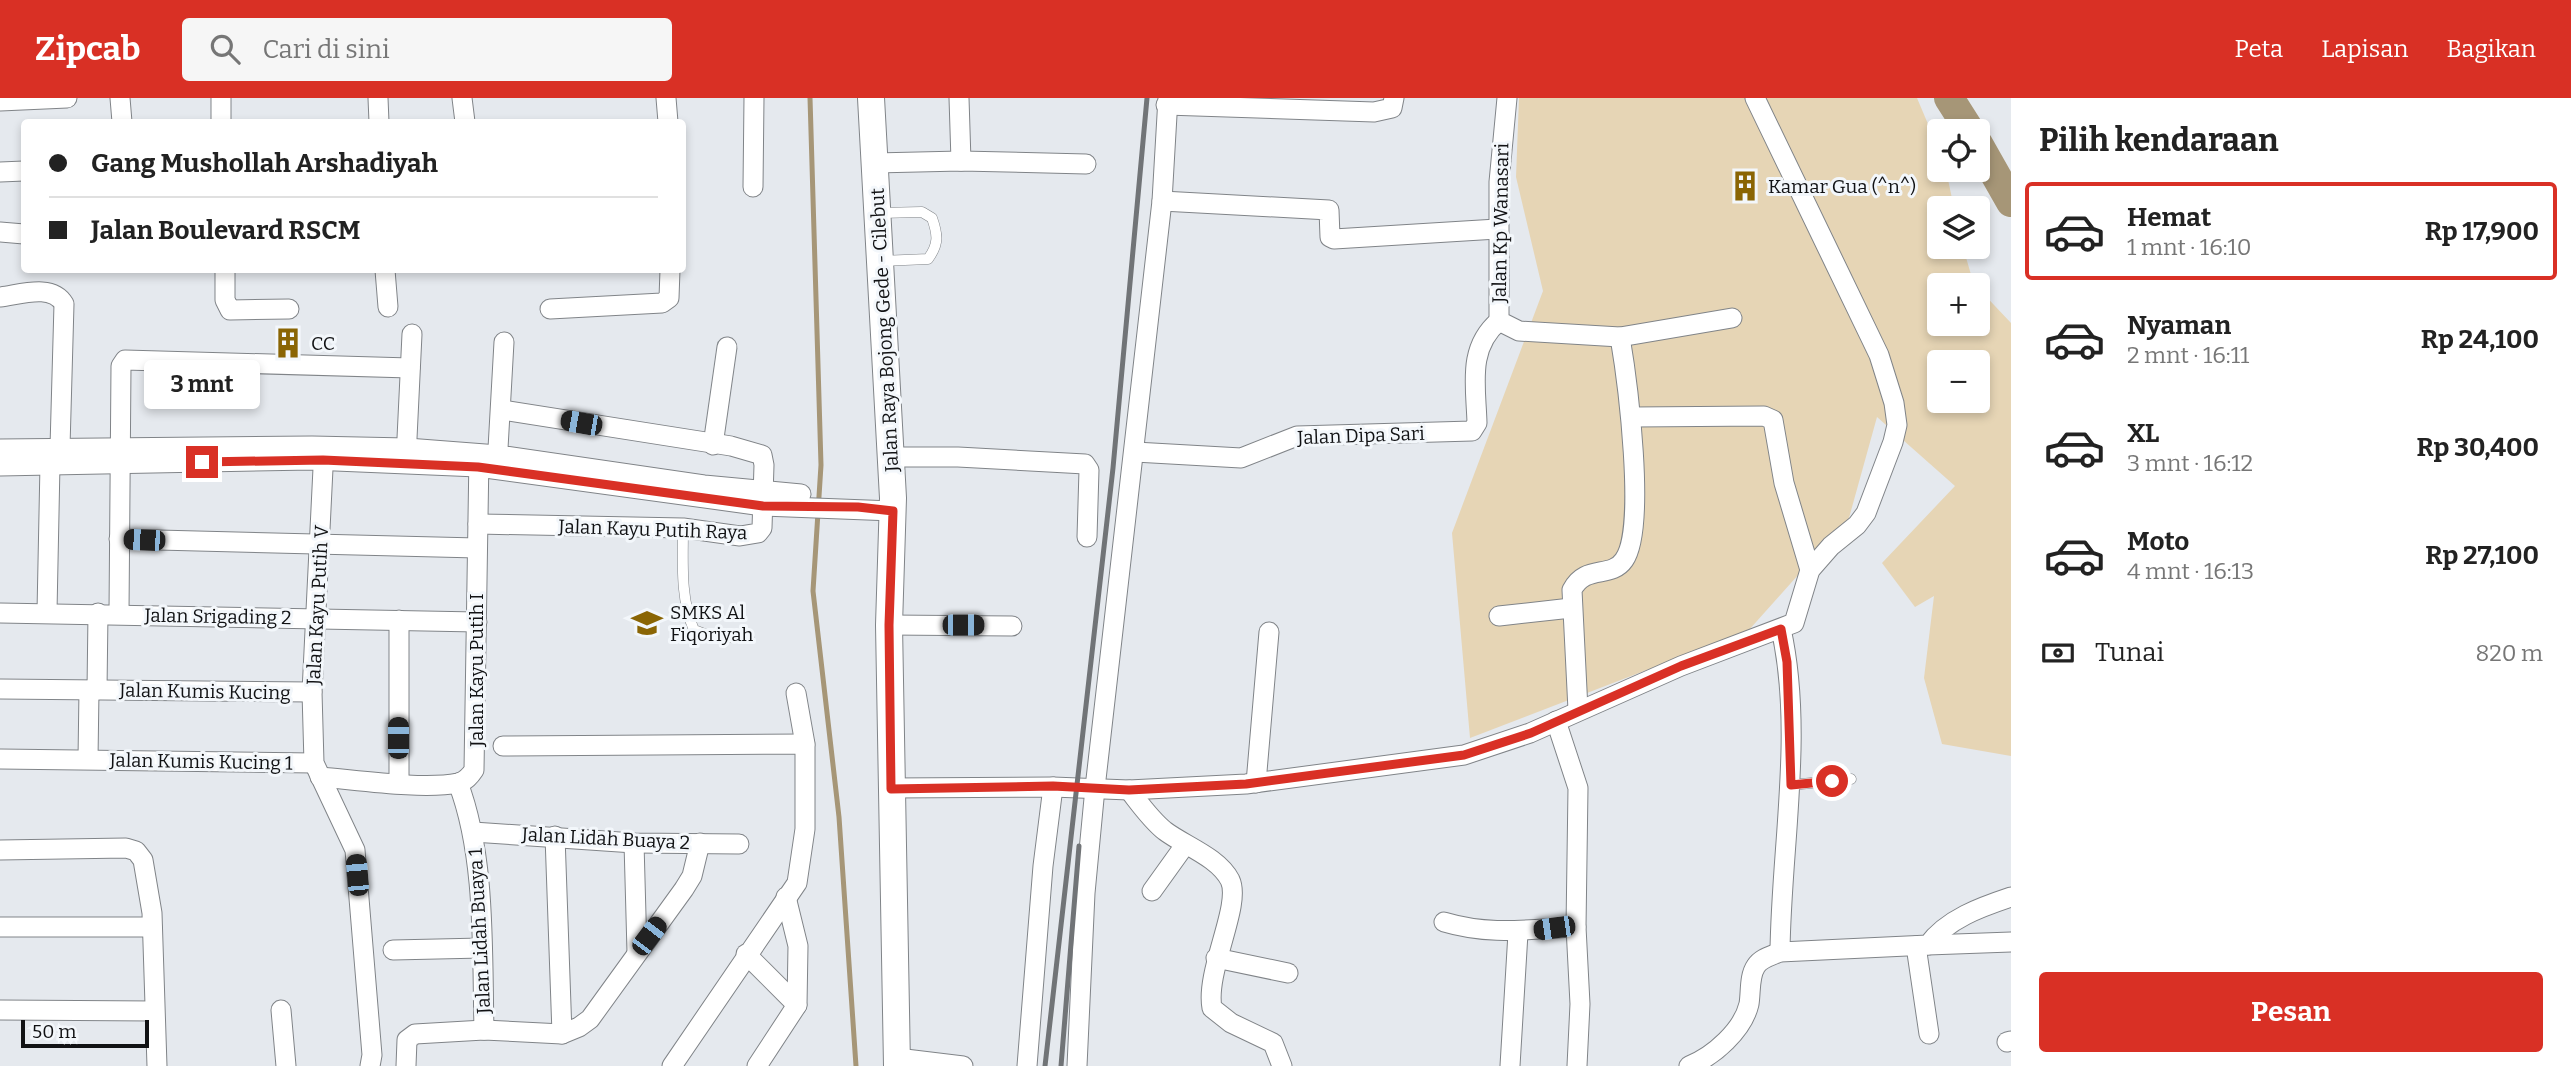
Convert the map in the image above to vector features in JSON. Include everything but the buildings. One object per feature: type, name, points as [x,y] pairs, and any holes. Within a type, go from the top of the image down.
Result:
[{"type":"main road","name":"Jalan Raya Bojong Gede - Cilebut","points":[[872,98],[893,504],[889,625],[897,1062]]},
{"type":"street","points":[[0,101],[67,98]]},
{"type":"street","points":[[120,98],[122,119]]},
{"type":"street","points":[[220,98],[221,119]]},
{"type":"street","points":[[378,98],[379,119]]},
{"type":"street","points":[[462,98],[465,119]]},
{"type":"street","points":[[666,98],[668,119]]},
{"type":"street","points":[[753,187],[754,98]]},
{"type":"street","points":[[959,98],[961,161]]},
{"type":"street","points":[[1077,1066],[1085,893],[1162,201],[1167,102],[1374,112],[1392,108],[1394,98]]},
{"type":"street","name":"Jalan Kp Wanasari","points":[[1507,98],[1497,229],[1499,321],[1519,331],[1620,337],[1732,318]]},
{"type":"street","points":[[891,789],[1053,786],[1129,790],[1256,783],[1464,755],[1507,743],[1578,709],[1794,623],[1810,570],[1830,546],[1857,525],[1866,513],[1893,442],[1896,425],[1894,403],[1879,355],[1755,98]]},
{"type":"street","points":[[875,163],[961,161],[1086,164]]},
{"type":"street","points":[[0,172],[21,171]]},
{"type":"street","points":[[1162,201],[1328,209],[1331,212],[1330,237],[1334,239],[1497,229]]},
{"type":"street","points":[[0,232],[21,234]]},
{"type":"street","points":[[225,273],[225,300],[230,310],[289,309]]},
{"type":"street","points":[[385,273],[388,307]]},
{"type":"street","points":[[550,309],[662,303],[669,298],[670,273]]},
{"type":"street","points":[[0,297],[44,292],[61,298],[64,304],[47,612]]},
{"type":"street","name":"Jalan Dipa Sari","points":[[1135,452],[1241,458],[1297,436],[1472,431],[1478,423],[1476,352],[1482,340],[1499,321]]},
{"type":"street","points":[[406,456],[412,334]]},
{"type":"street","points":[[1578,709],[1572,590],[1577,580],[1587,574],[1615,567],[1623,561],[1629,549],[1633,417],[1620,337]]},
{"type":"street","name":"Jalan Kayu Putih I","points":[[458,783],[468,778],[474,770],[478,524],[488,461],[502,410],[504,342]]},
{"type":"street","points":[[713,445],[727,347]]},
{"type":"street","points":[[119,613],[121,366],[128,359],[410,368]]},
{"type":"street","points":[[502,410],[748,449],[762,455],[763,499]]},
{"type":"street","points":[[1633,417],[1764,416],[1773,420],[1781,472],[1810,570]]},
{"type":"street","points":[[0,449],[55,456],[323,453],[488,461],[763,499],[859,500],[893,504]]},
{"type":"street","name":"Jalan Kayu Putih V","points":[[317,770],[312,692],[323,453]]},
{"type":"street","points":[[0,466],[55,456]]},
{"type":"street","points":[[891,457],[958,457],[1085,464],[1089,470],[1087,537]]},
{"type":"street","name":"Jalan Kayu Putih Raya","points":[[478,524],[683,528],[740,536],[758,533],[762,528],[763,499]]},
{"type":"street","points":[[120,539],[477,548]]},
{"type":"street","points":[[1499,617],[1571,608]]},
{"type":"street","name":"Jalan Srigading 2","points":[[0,613],[119,613],[477,622]]},
{"type":"street","points":[[88,759],[98,613]]},
{"type":"street","points":[[399,620],[399,783]]},
{"type":"street","points":[[889,625],[1012,626]]},
{"type":"street","points":[[1780,952],[1782,879],[1791,785],[1787,662],[1781,629]]},
{"type":"street","points":[[1256,783],[1269,632]]},
{"type":"street","name":"Jalan Kumis Kucing","points":[[0,689],[312,692]]},
{"type":"street","points":[[672,1066],[797,883],[805,829],[805,744],[796,694]]},
{"type":"street","points":[[1556,721],[1578,788],[1576,927],[1580,982],[1577,1066]]},
{"type":"street","points":[[503,746],[805,744]]},
{"type":"street","name":"Jalan Kumis Kucing 1","points":[[0,758],[88,759],[317,770]]},
{"type":"street","points":[[317,770],[399,783],[458,783]]},
{"type":"street","points":[[317,770],[355,850],[371,1060]]},
{"type":"street","name":"Jalan Lidah Buaya 1","points":[[458,783],[473,832],[482,947],[484,1030]]},
{"type":"street","points":[[1027,1066],[1043,866],[1053,786]]},
{"type":"street","points":[[1129,790],[1163,830],[1223,871],[1233,891],[1209,991],[1212,1008],[1231,1023],[1273,1043],[1282,1066]]},
{"type":"street","name":"Jalan Lidah Buaya 2","points":[[473,832],[634,843],[738,844]]},
{"type":"street","points":[[555,836],[562,1034]]},
{"type":"street","points":[[634,843],[637,952]]},
{"type":"street","points":[[406,1066],[406,1046],[410,1036],[484,1030],[562,1034],[590,1019],[692,876],[700,843]]},
{"type":"street","points":[[1152,891],[1185,845]]},
{"type":"street","points":[[0,850],[136,850],[144,860],[150,891],[157,1066]]},
{"type":"street","points":[[757,1066],[797,1005],[798,946],[786,897]]},
{"type":"street","points":[[1922,945],[1952,923],[2011,897]]},
{"type":"street","points":[[1444,922],[1463,928],[1518,933],[1576,927]]},
{"type":"street","points":[[0,927],[152,927]]},
{"type":"street","points":[[1510,1066],[1518,933]]},
{"type":"street","points":[[1689,1066],[1700,1062],[1735,1032],[1748,1004],[1754,968],[1762,959],[1780,952],[2011,942]]},
{"type":"street","points":[[1922,945],[1929,1034]]},
{"type":"street","points":[[393,950],[482,947]]},
{"type":"street","points":[[746,954],[797,1005]]},
{"type":"street","points":[[1216,958],[1288,973]]},
{"type":"street","points":[[0,1010],[154,1011]]},
{"type":"street","points":[[281,1010],[286,1066]]},
{"type":"street","points":[[897,1062],[962,1066]]},
{"type":"lane","points":[[878,213],[922,212],[932,218],[937,232],[937,247],[928,259],[881,261]]},
{"type":"lane","points":[[683,528],[687,616],[694,630],[712,637],[749,638]]},
{"type":"lane","points":[[1791,785],[1851,779]]},
{"type":"shaded area","points":[[1519,98],[1917,98],[1927,122],[1927,182],[1949,182],[1951,196],[1927,196],[1927,259],[1966,259],[1971,273],[1927,273],[1927,336],[1990,336],[1990,301],[2011,323],[2011,756],[1942,744],[1924,678],[1934,596],[1915,607],[1882,563],[1955,486],[1877,417],[1849,518],[1748,631],[1470,738],[1452,533],[1543,291],[1516,177]]},
{"type":"waterway","points":[[810,98],[821,465],[813,591],[839,817],[856,1066]]},
{"type":"waterway","points":[[1949,98],[1962,119]]},
{"type":"waterway","points":[[1990,165],[2011,202]]},
{"type":"railway","points":[[1045,1066],[1113,468],[1147,98]]},
{"type":"railway","points":[[1061,1066],[1079,846]]},
{"type":"place","name":"Kamar Gua (^n^)","points":[[1745,186]]},
{"type":"place","name":"CC","points":[[288,343]]},
{"type":"place","name":"SMKS Al Fiqoriyah","points":[[647,623]]},
{"type":"route","points":[[202,462],[323,460],[478,467],[763,506],[858,507],[893,511],[889,625],[891,789],[1053,786],[1129,790],[1246,784],[1464,755],[1486,750],[1531,733],[1578,709],[1681,666],[1781,629],[1787,662],[1791,785],[1832,781]]}]
